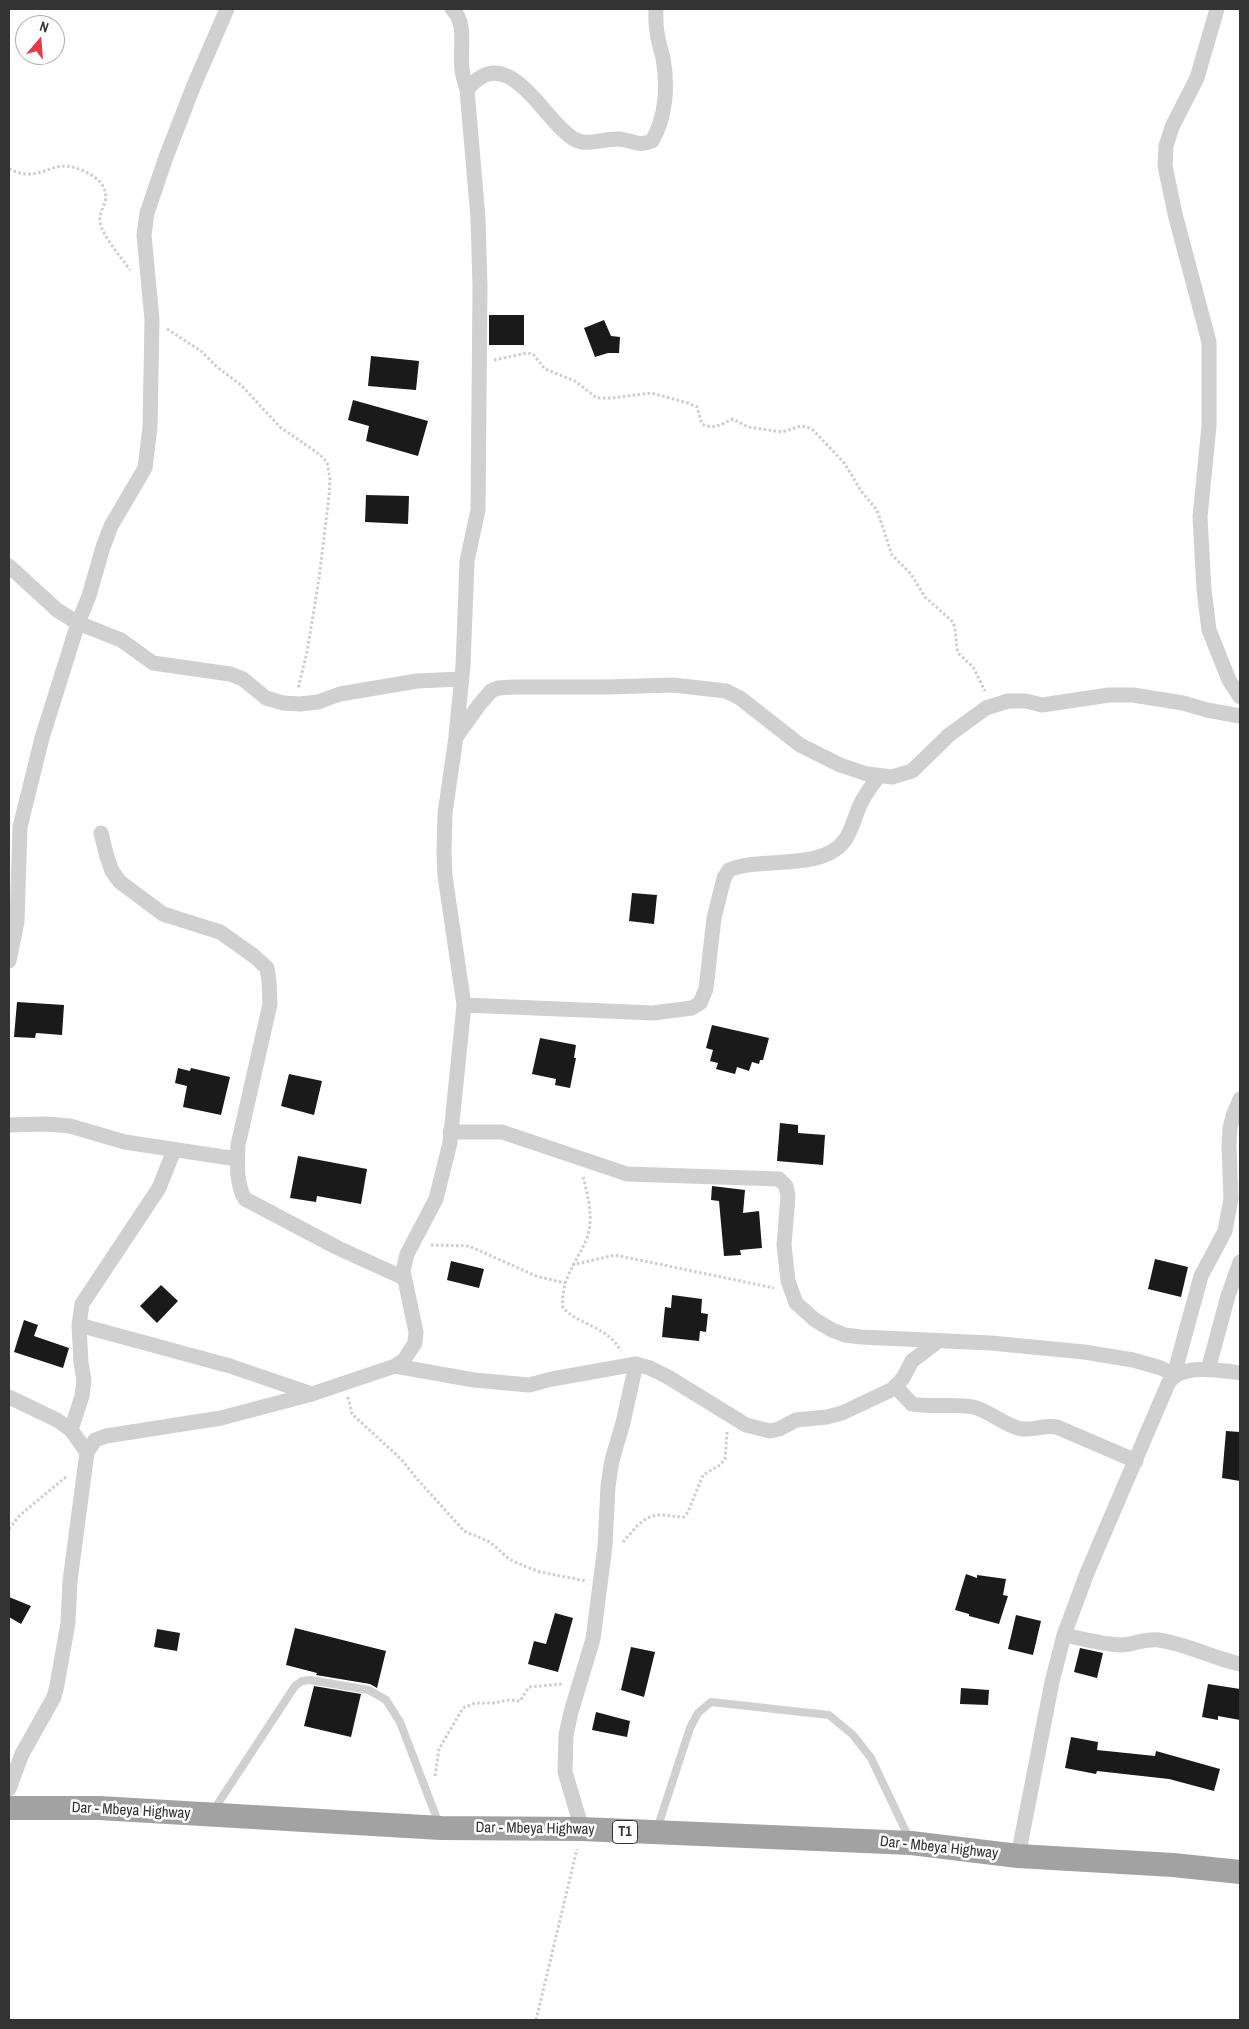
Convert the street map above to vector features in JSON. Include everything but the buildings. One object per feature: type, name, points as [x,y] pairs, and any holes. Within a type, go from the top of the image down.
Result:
[{"type":"highway","name":"Dar - Mbeya Highway","points":[[9,1808],[99,1808],[441,1828],[582,1829],[656,1834],[911,1843],[1018,1856],[1173,1865],[1240,1872]]},
{"type":"street","points":[[9,961],[17,922],[20,827],[42,738],[111,526],[145,468],[150,428],[152,314],[144,235],[147,213],[166,156],[227,9]]},
{"type":"street","points":[[9,1789],[22,1754],[54,1697],[57,1685],[68,1622],[70,1581],[87,1456],[95,1440],[106,1436],[221,1418],[312,1394],[395,1366],[404,1360],[415,1343],[416,1332],[404,1278],[406,1259],[436,1199],[450,1143],[464,1005],[445,876],[445,813],[456,737],[467,561],[478,510],[480,286],[478,218],[467,90],[462,72],[462,37],[459,18],[452,9]]},
{"type":"street","points":[[467,90],[478,78],[492,74],[506,75],[520,84],[560,127],[574,139],[583,143],[620,139],[643,144],[652,141],[658,132],[664,112],[663,59],[655,28],[656,9]]},
{"type":"street","points":[[1217,9],[1197,78],[1172,127],[1166,146],[1165,166],[1177,223],[1209,342],[1209,426],[1200,517],[1204,590],[1209,630],[1229,680],[1240,697]]},
{"type":"street","points":[[9,566],[57,610],[78,623],[121,640],[153,663],[230,674],[243,680],[266,698],[294,704],[318,702],[340,694],[378,687],[417,681],[461,679]]},
{"type":"street","points":[[456,737],[490,691],[498,688],[673,684],[726,691],[740,698],[800,745],[840,765],[867,774],[892,777],[912,770],[949,735],[986,708],[1008,701],[1026,701],[1042,705],[1109,695],[1133,696],[1182,703],[1240,716]]},
{"type":"street","points":[[464,1005],[653,1013],[692,1008],[700,1003],[706,989],[714,918],[724,878],[729,870],[751,864],[785,863],[801,860],[827,854],[837,848],[845,839],[866,792],[879,776]]},
{"type":"street","points":[[102,833],[112,871],[120,882],[164,914],[220,932],[254,956],[267,968],[270,1004],[238,1145],[237,1159],[241,1193],[249,1203],[338,1248],[404,1278]]},
{"type":"street","points":[[1018,1856],[1052,1682],[1064,1635],[1087,1573],[1168,1384],[1174,1375],[1201,1276],[1225,1231],[1231,1200],[1229,1145],[1235,1132],[1233,1116],[1240,1099]]},
{"type":"street","points":[[10,1125],[46,1124],[70,1126],[125,1142],[237,1159]]},
{"type":"street","points":[[450,1132],[502,1132],[627,1174],[779,1179],[786,1186],[788,1196],[784,1245],[788,1281],[796,1303],[815,1320],[845,1335],[937,1342],[991,1343],[1084,1352],[1133,1360],[1161,1368],[1174,1375],[1208,1370],[1240,1373]]},
{"type":"street","points":[[71,1430],[82,1396],[84,1380],[78,1325],[82,1304],[159,1188],[174,1150]]},
{"type":"street","points":[[1208,1370],[1240,1262]]},
{"type":"street","points":[[78,1325],[230,1366],[312,1394]]},
{"type":"street","points":[[395,1366],[474,1380],[529,1386],[552,1379],[632,1364],[650,1368],[668,1377],[736,1420],[761,1430],[779,1429],[796,1420],[827,1417],[842,1413],[895,1386],[903,1378],[912,1361],[937,1342]]},
{"type":"street","points":[[582,1829],[565,1772],[566,1735],[593,1640],[601,1584],[608,1486],[612,1460],[623,1424],[632,1364]]},
{"type":"street","points":[[895,1386],[912,1404],[972,1407],[982,1410],[1006,1425],[1024,1429],[1057,1427],[1136,1461]]},
{"type":"street","points":[[9,1397],[57,1420],[71,1430],[87,1456]]},
{"type":"street","points":[[1064,1635],[1120,1645],[1144,1640],[1158,1640],[1185,1646],[1208,1656],[1240,1664]]},
{"type":"lane","points":[[211,1815],[296,1686],[302,1681],[310,1680],[369,1690],[386,1700],[400,1722],[441,1828]]},
{"type":"lane","points":[[656,1834],[690,1728],[698,1713],[711,1702],[829,1715],[853,1735],[871,1758],[911,1843]]},
{"type":"path","points":[[9,169],[32,174],[54,167],[70,166],[86,171],[94,177],[104,186],[106,193],[100,222],[106,235],[132,272]]},
{"type":"path","points":[[152,314],[169,330],[201,351],[241,385],[280,427],[319,454],[327,462],[330,479],[329,496],[319,579],[307,652],[294,704]]},
{"type":"path","points":[[480,363],[527,353],[533,354],[545,369],[574,381],[597,398],[651,393],[694,405],[698,410],[702,424],[710,427],[719,426],[733,420],[748,426],[772,431],[782,432],[801,426],[813,430],[845,464],[861,491],[878,510],[892,555],[911,574],[925,597],[953,622],[959,654],[973,667],[987,695],[995,705]]},
{"type":"path","points":[[578,1158],[590,1208],[587,1237],[565,1283],[562,1300],[563,1308],[598,1328],[617,1344],[632,1364]]},
{"type":"path","points":[[414,1241],[434,1246],[469,1246],[536,1276],[565,1283]]},
{"type":"path","points":[[572,1265],[615,1255],[729,1280],[791,1291]]},
{"type":"path","points":[[345,1382],[352,1414],[401,1459],[464,1531],[490,1542],[509,1559],[524,1566],[540,1572],[601,1584]]},
{"type":"path","points":[[603,1562],[650,1516],[684,1517],[688,1512],[703,1475],[720,1465],[725,1459],[728,1426],[736,1420]]},
{"type":"path","points":[[9,1529],[19,1516],[87,1456]]},
{"type":"path","points":[[431,1802],[439,1749],[463,1708],[475,1703],[520,1701],[529,1687],[580,1684]]},
{"type":"path","points":[[536,2020],[582,1829]]}]
